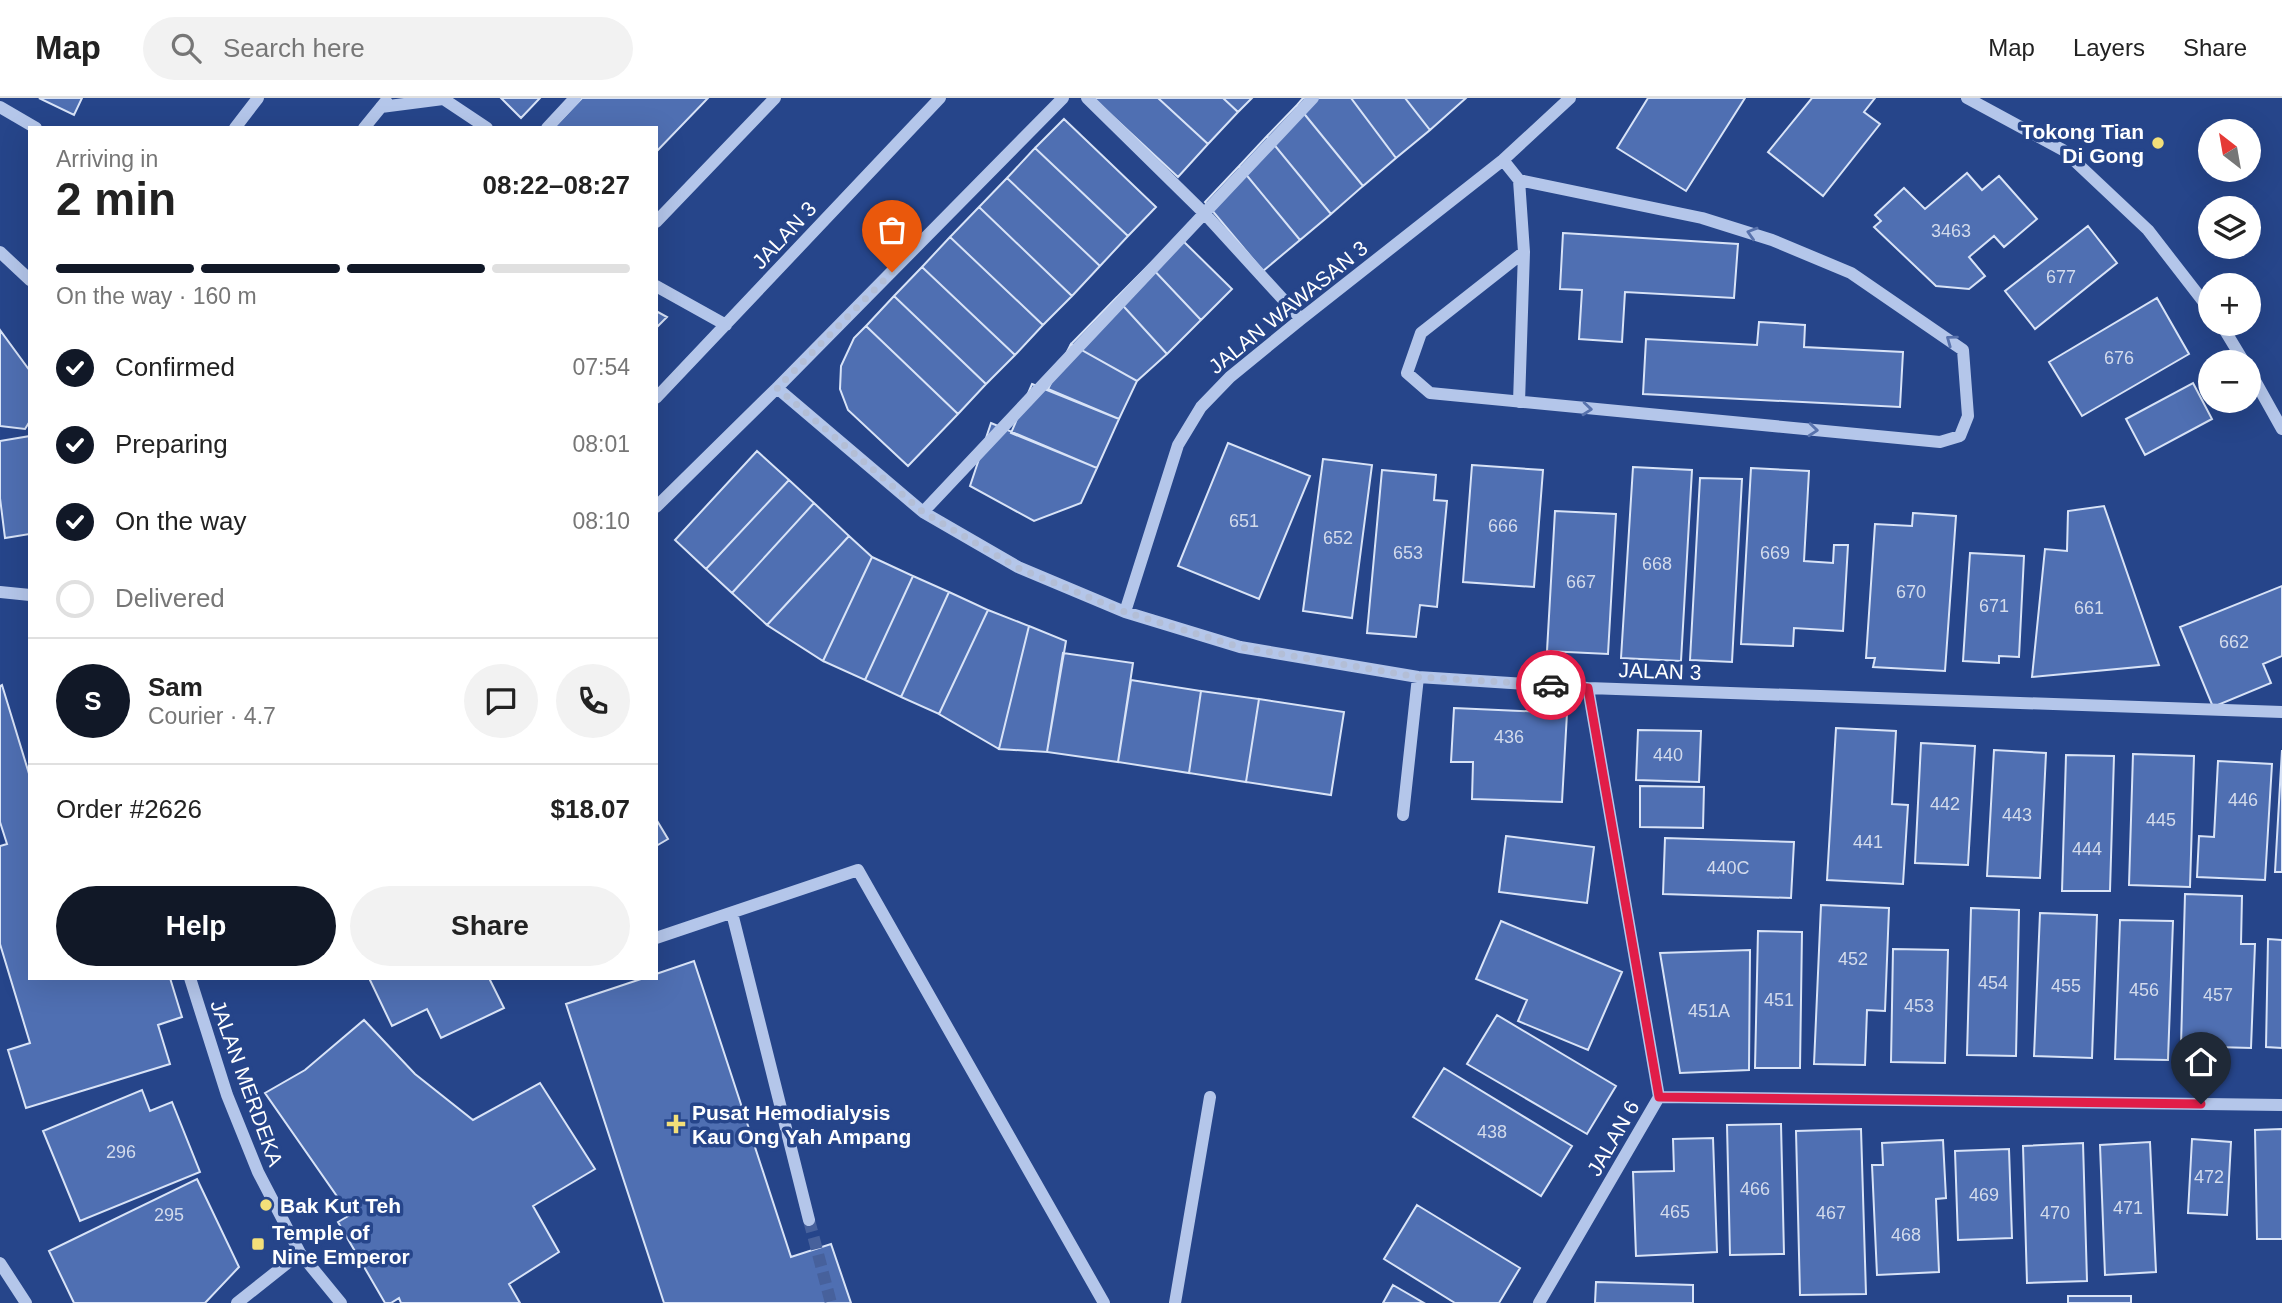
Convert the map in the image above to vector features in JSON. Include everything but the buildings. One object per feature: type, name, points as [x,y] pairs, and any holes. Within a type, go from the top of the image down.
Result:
[{"type":"street","points":[[237,126],[258,98]]},
{"type":"street","points":[[369,126],[384,102],[442,98],[483,126]]},
{"type":"street","points":[[549,126],[575,98]]},
{"type":"street","points":[[658,220],[775,98]]},
{"type":"street","name":"JALAN 3","points":[[658,396],[940,98]]},
{"type":"street","points":[[658,505],[1063,98]]},
{"type":"street","points":[[1087,98],[1205,214],[1301,319]]},
{"type":"street","points":[[923,512],[1313,98]]},
{"type":"street","name":"JALAN WAWASAN 3","points":[[1125,612],[1178,445],[1202,407],[1230,377],[1503,159],[1570,98]]},
{"type":"street","points":[[1967,98],[2063,150],[2148,230],[2198,295]]},
{"type":"street","points":[[0,107],[33,126]]},
{"type":"street","points":[[1503,159],[1519,180],[1524,252],[1519,402]]},
{"type":"street","points":[[1519,180],[1702,218],[1772,240],[1851,273],[1964,349],[1968,416],[1959,436],[1940,442],[1430,393],[1407,373],[1422,333],[1524,252]]},
{"type":"street","points":[[0,252],[28,278]]},
{"type":"street","points":[[658,287],[726,325]]},
{"type":"street","name":"JALAN 3","points":[[777,388],[923,512],[1018,568],[1125,612],[1240,647],[1418,677],[1588,688],[2282,712]]},
{"type":"street","points":[[2261,391],[2282,429]]},
{"type":"street","points":[[0,592],[28,595]]},
{"type":"street","points":[[1403,815],[1418,677]]},
{"type":"street","name":"JALAN 6","points":[[1539,1303],[1659,1097],[1588,688]]},
{"type":"street","points":[[658,937],[858,870],[1104,1303]]},
{"type":"street","points":[[732,913],[809,1220]]},
{"type":"street","name":"JALAN MERDEKA","points":[[191,980],[232,1108],[258,1172],[300,1253],[341,1303]]},
{"type":"street","points":[[1175,1303],[1210,1097]]},
{"type":"street","points":[[1659,1097],[2282,1105]]},
{"type":"street","points":[[237,1303],[300,1253]]},
{"type":"street","points":[[0,1263],[26,1303]]},
{"type":"tunnel","points":[[809,1220],[831,1303]]},
{"type":"way so far","points":[[892,272],[777,388],[923,512],[1018,568],[1125,612],[1240,647],[1418,677],[1551,685]]},
{"type":"place","name":"Tokong Tian Di Gong","points":[[2158,143]]},
{"type":"place","name":"Pusat Hemodialysis Kau Ong Yah Ampang","points":[[676,1124]]},
{"type":"place","name":"Bak Kut Teh","points":[[266,1205]]},
{"type":"place","name":"Temple of Nine Emperor","points":[[258,1244]]},
{"type":"route","points":[[1551,685],[1588,688],[1659,1097],[2201,1104]]}]
